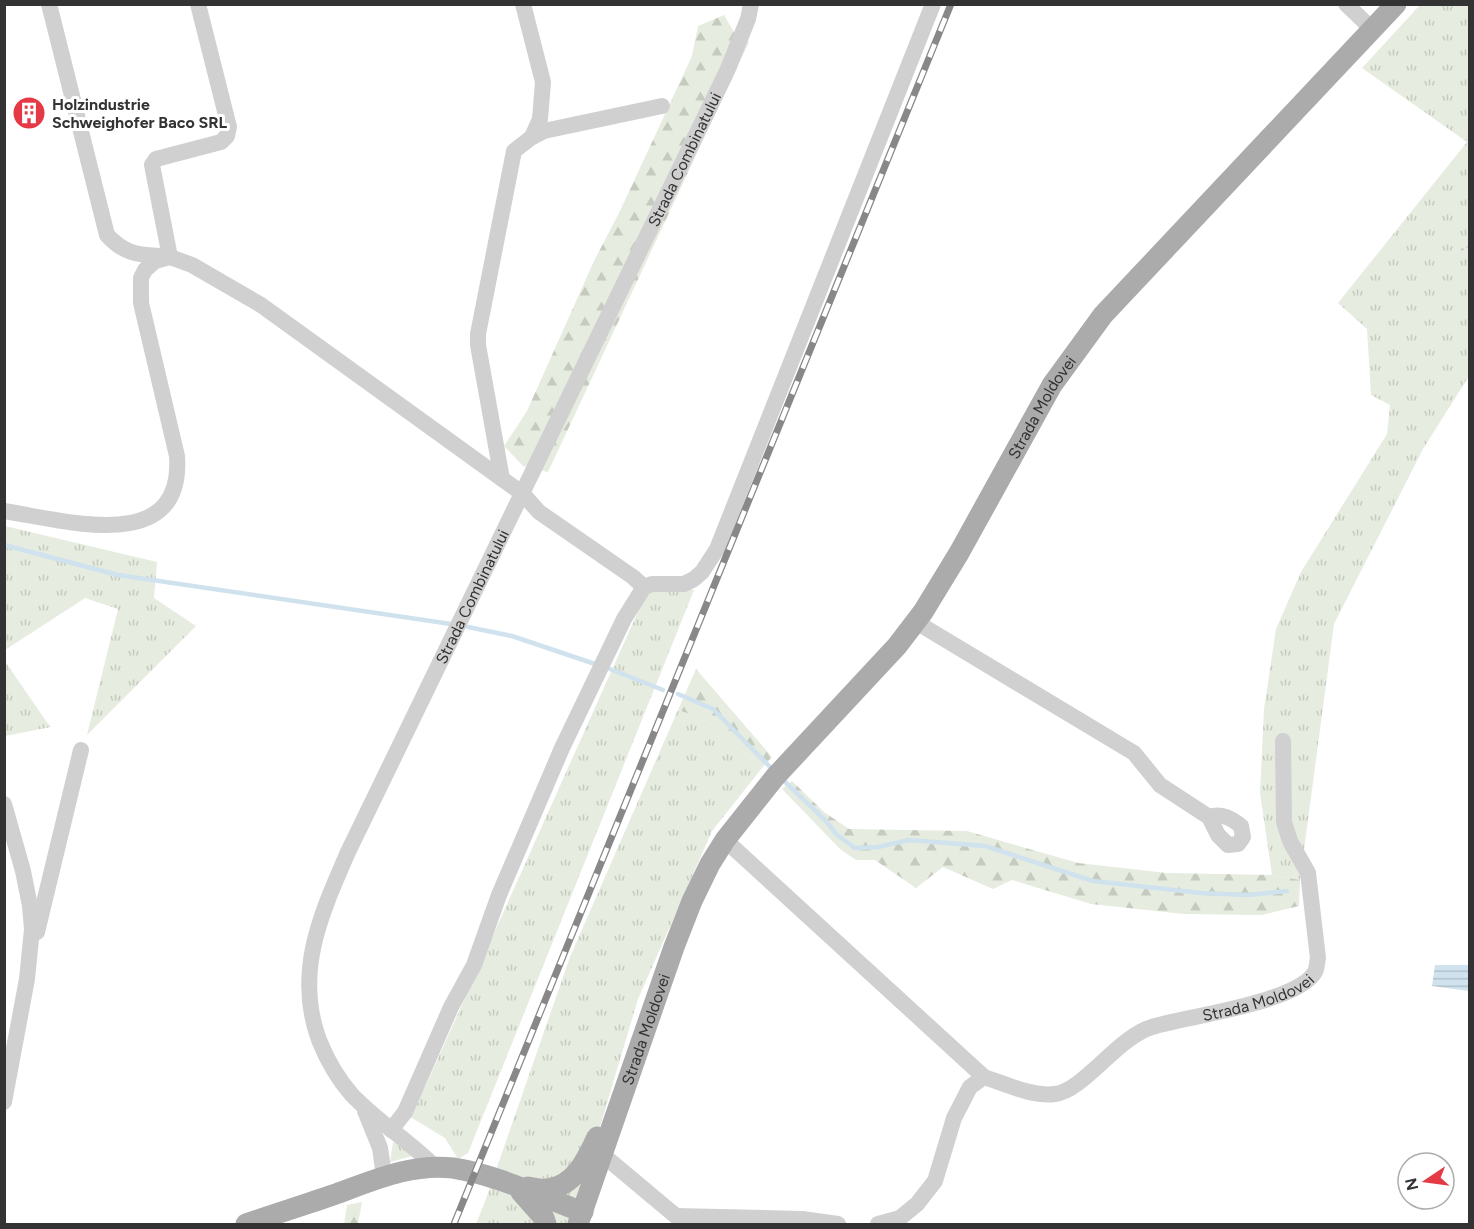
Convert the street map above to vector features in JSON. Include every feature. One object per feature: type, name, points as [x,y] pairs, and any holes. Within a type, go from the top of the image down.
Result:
[{"type":"main road","name":"Strada Moldovei","points":[[581,1218],[674,947],[692,901],[725,840],[775,777],[897,646],[916,622],[965,543],[1052,385],[1103,315],[1396,4]]},
{"type":"main road","points":[[246,1224],[384,1176],[415,1169],[435,1167],[470,1172],[514,1185],[546,1189],[558,1186],[569,1180],[585,1162],[632,1053],[649,1022]]},
{"type":"main road","points":[[514,1185],[581,1218]]},
{"type":"main road","points":[[514,1185],[534,1205],[546,1224]]},
{"type":"street","points":[[49,4],[107,235],[118,247],[134,253],[170,256],[192,265],[261,305],[523,494],[539,512],[624,570],[644,587]]},
{"type":"street","points":[[170,256],[152,165],[156,159],[220,142],[227,136],[229,127],[198,4]]},
{"type":"street","points":[[523,4],[543,82],[540,119],[532,137]]},
{"type":"street","points":[[391,1130],[405,1112],[451,1007],[474,965],[499,895],[562,748],[624,619],[644,587],[652,584],[684,584],[694,579],[702,572],[717,549],[933,4]]},
{"type":"street","points":[[1346,4],[1372,30]]},
{"type":"street","name":"Strada Combinatului","points":[[435,1167],[417,1149],[362,1105],[336,1074],[324,1053],[310,1009],[309,974],[312,951],[331,892],[348,852],[727,71],[748,9]]},
{"type":"street","points":[[502,479],[478,334],[514,151],[544,131],[662,106]]},
{"type":"street","points":[[4,511],[83,523],[122,526],[153,516],[165,506],[173,493],[177,479],[177,456],[141,303],[140,285],[141,278],[155,261],[170,256]]},
{"type":"street","points":[[916,622],[1134,753],[1160,784],[1209,817]]},
{"type":"street","name":"Strada Moldovei","points":[[725,840],[984,1077],[1035,1093],[1056,1094],[1072,1088],[1132,1035],[1151,1027],[1271,998],[1301,984],[1315,972],[1318,958],[1308,873],[1290,841],[1284,822],[1283,741]]},
{"type":"street","points":[[4,1102],[31,953],[81,750]]},
{"type":"street","points":[[4,804],[15,836],[30,906],[31,953]]},
{"type":"street","points":[[878,1224],[900,1218],[917,1204],[935,1181],[954,1118],[970,1087],[984,1077]]},
{"type":"street","points":[[362,1105],[380,1148],[384,1176]]},
{"type":"street","points":[[603,1155],[681,1220],[802,1219],[838,1224]]},
{"type":"path","points":[[1461,250],[1470,246]]},
{"type":"green space","points":[[1420,5],[1469,5],[1469,376],[1423,449],[1334,624],[1300,880],[1272,875],[1260,793],[1264,709],[1276,629],[1301,572],[1387,434],[1390,405],[1371,395],[1367,329],[1338,303],[1467,142],[1362,68]]},
{"type":"green space","points":[[724,15],[735,34],[749,42],[548,472],[523,466],[504,446],[527,411],[594,261],[620,211],[692,56],[698,26]]},
{"type":"green space","points":[[5,526],[157,562],[154,598],[196,626],[87,735],[118,609],[85,598],[5,650]]},
{"type":"green space","points":[[654,576],[694,590],[468,1153],[458,1159],[445,1138],[407,1115],[426,1085]]},
{"type":"green space","points":[[4,660],[46,721],[51,727],[5,736]]},
{"type":"green space","points":[[696,669],[772,757],[762,768],[704,719],[678,710]]},
{"type":"green space","points":[[678,710],[704,719],[762,768],[712,831],[638,999],[571,1224],[476,1224],[570,957]]},
{"type":"green space","points":[[792,781],[824,812],[849,829],[967,831],[1078,863],[1167,873],[1272,875],[1300,880],[1299,906],[1262,915],[1184,914],[1091,904],[1012,880],[993,889],[943,867],[916,888],[875,860],[856,860],[840,849],[782,789]]},
{"type":"green space","points":[[393,1142],[416,1155],[390,1162]]},
{"type":"green space","points":[[362,1202],[358,1224],[344,1224],[347,1205]]},
{"type":"water","points":[[1435,965],[1469,965],[1469,991],[1432,986]]},
{"type":"waterway","points":[[4,545],[118,575],[451,624]]},
{"type":"waterway","points":[[468,627],[512,636],[595,664]]},
{"type":"waterway","points":[[610,669],[663,690]]},
{"type":"waterway","points":[[678,694],[713,709],[773,770]]},
{"type":"waterway","points":[[782,779],[825,820],[837,835],[855,848],[878,847],[909,840],[985,846],[1093,881],[1201,893],[1248,895],[1287,891]]},
{"type":"railway","points":[[454,1224],[951,4]]},
{"type":"place","name":"Holzindustrie Schweighofer Baco SRL","points":[[29,113]]}]
